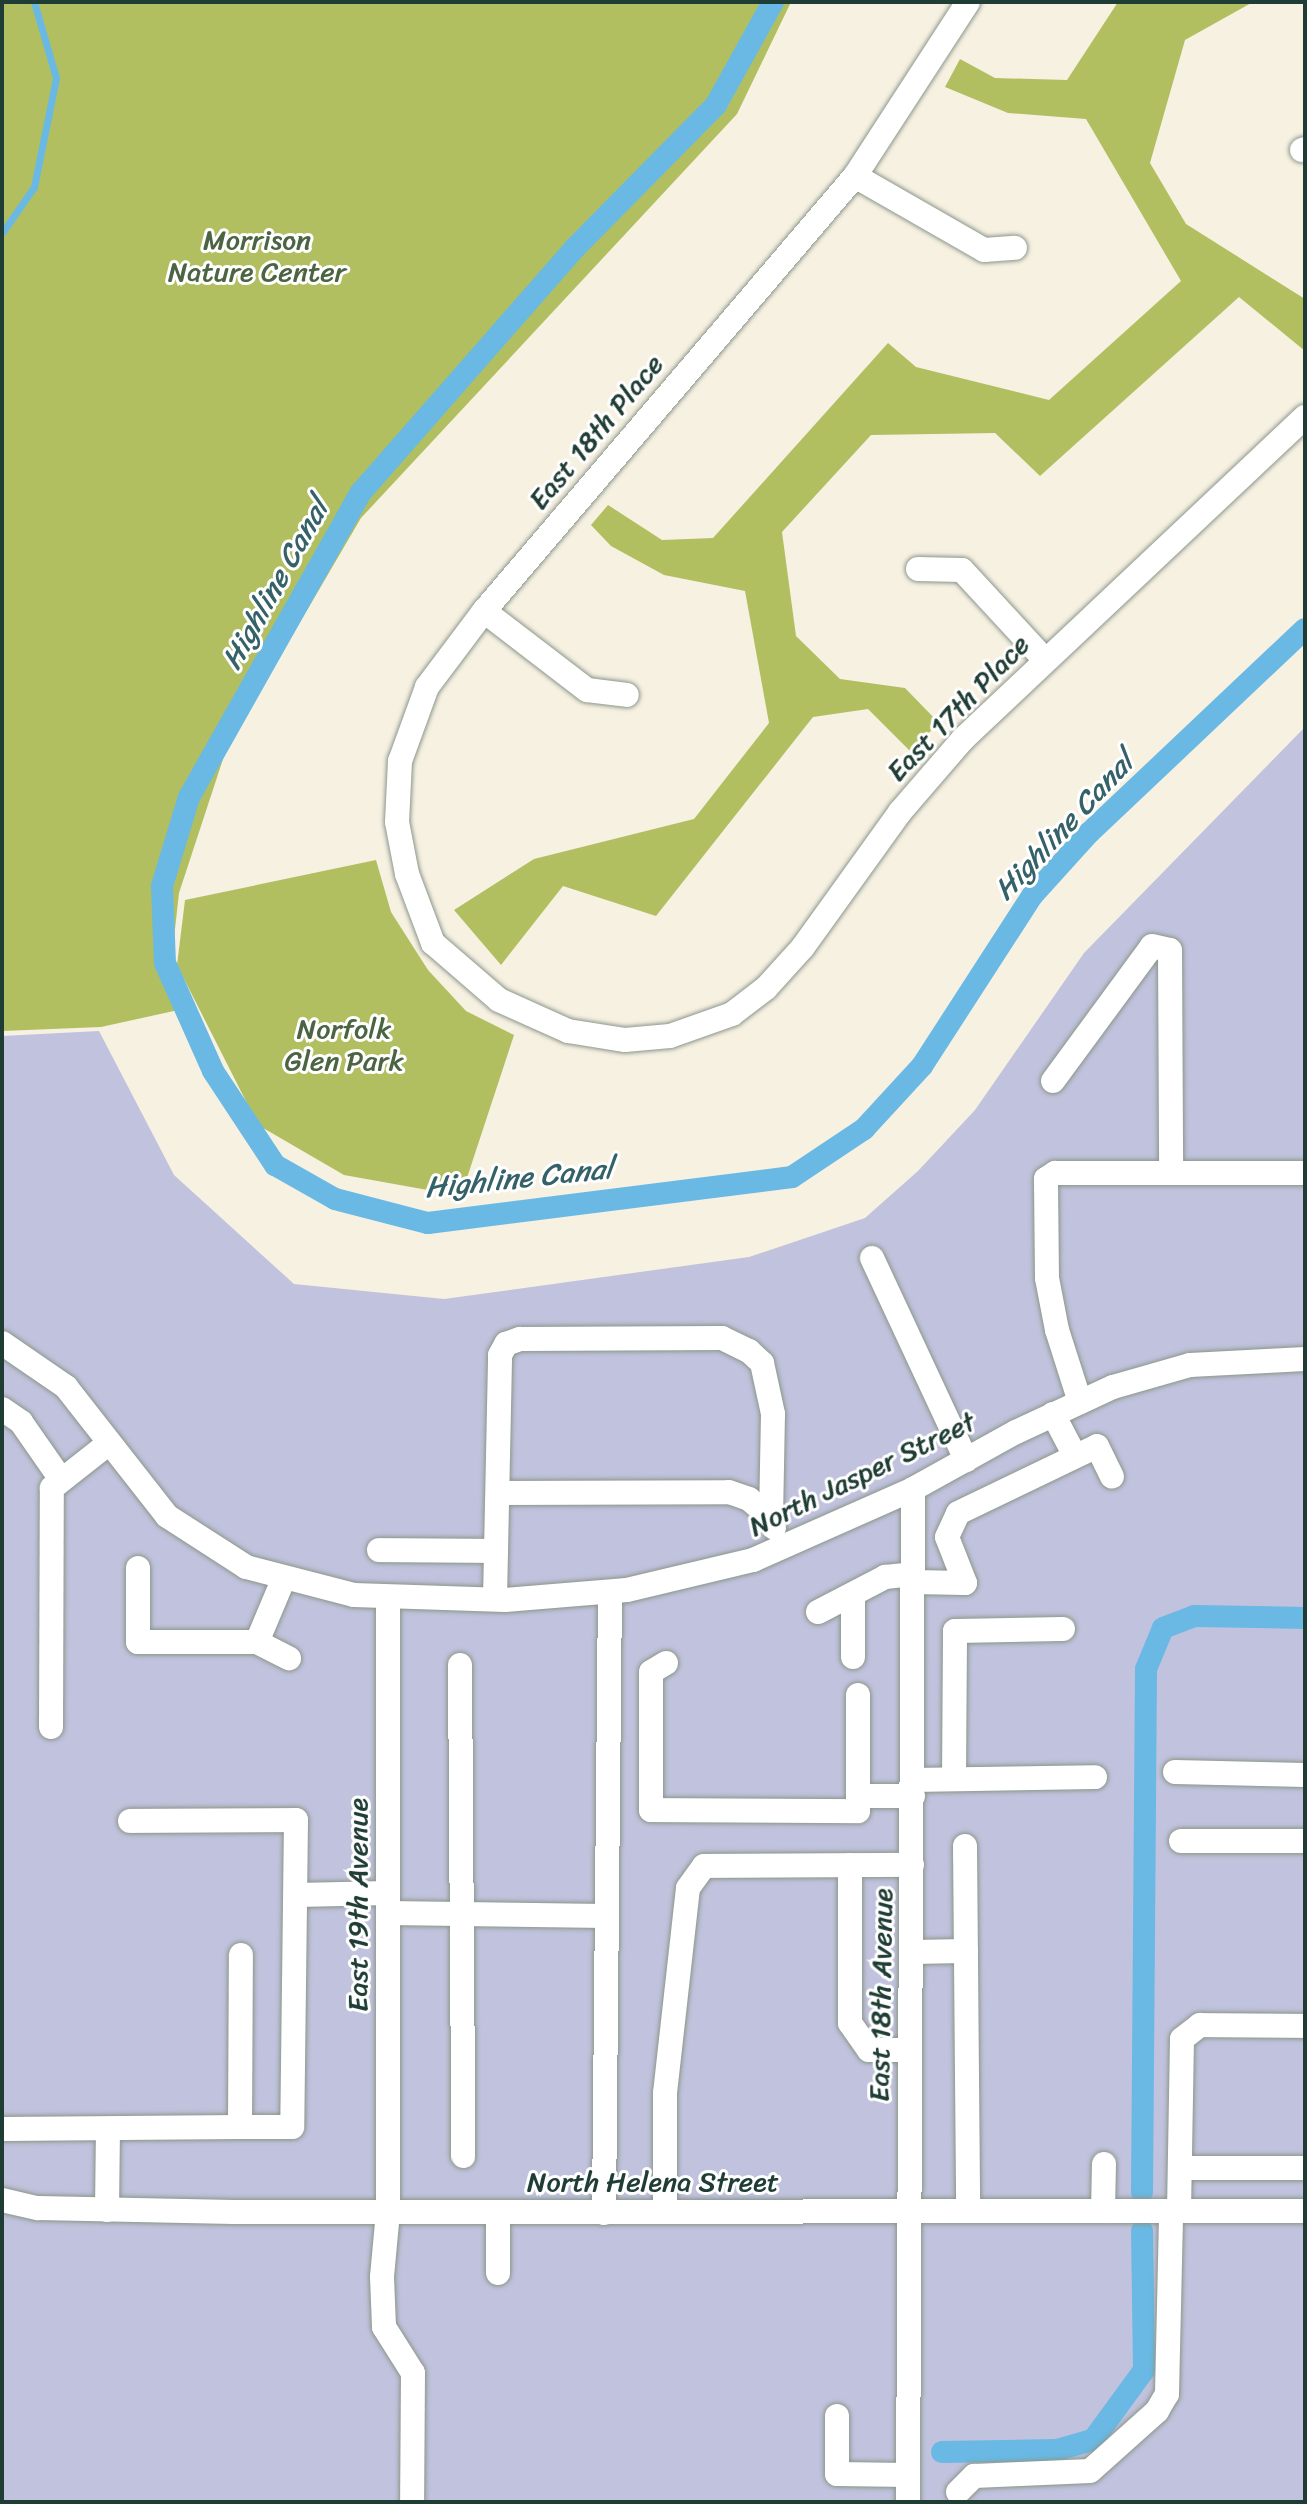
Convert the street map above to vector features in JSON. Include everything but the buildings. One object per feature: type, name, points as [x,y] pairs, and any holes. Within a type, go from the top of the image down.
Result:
[{"type":"street","name":"East 18th Place","points":[[433,943],[400,847],[400,761],[427,687],[484,611],[855,176],[968,2]]},
{"type":"street","points":[[855,176],[984,250],[1015,248]]},
{"type":"street","name":"East 17th Place","points":[[433,943],[524,1014],[584,1035],[625,1040],[665,1036],[715,1023],[766,988],[931,774],[1045,660],[1305,417]]},
{"type":"street","points":[[918,569],[962,570],[1045,660]]},
{"type":"street","points":[[484,611],[587,690],[627,695]]},
{"type":"street","points":[[1053,1081],[1152,946],[1170,950],[1171,1173]]},
{"type":"street","points":[[1080,1402],[1057,1330],[1047,1278],[1046,1179],[1055,1173],[1305,1173]]},
{"type":"street","points":[[872,1258],[966,1460]]},
{"type":"street","points":[[495,1599],[492,1551],[499,1493],[500,1355],[506,1344],[520,1339],[722,1338],[762,1363],[769,1386],[771,1518],[782,1549]]},
{"type":"street","name":"North Jasper Street","points":[[2,1343],[66,1387],[167,1516],[207,1547],[283,1580],[388,1598],[495,1599],[610,1593],[689,1578],[782,1549],[913,1489],[1080,1402],[1190,1365],[1305,1359]]},
{"type":"street","points":[[2,1409],[21,1422],[60,1478]]},
{"type":"street","points":[[1053,1414],[1075,1456]]},
{"type":"street","points":[[51,1727],[52,1488],[60,1478],[109,1443]]},
{"type":"street","points":[[818,1612],[885,1577],[965,1583],[947,1537],[958,1513],[1097,1446],[1112,1477]]},
{"type":"street","name":"East 18th Avenue","points":[[908,2502],[913,1489]]},
{"type":"street","points":[[499,1493],[729,1492],[749,1499],[771,1518]]},
{"type":"street","points":[[379,1550],[492,1551]]},
{"type":"street","points":[[138,1568],[138,1642],[257,1642],[289,1658]]},
{"type":"street","points":[[257,1642],[283,1580]]},
{"type":"street","points":[[604,2213],[610,1593]]},
{"type":"street","points":[[853,1595],[853,1657]]},
{"type":"street","name":"East 19th Avenue","points":[[388,1598],[388,2212],[382,2277],[384,2327],[413,2373],[412,2502]]},
{"type":"street","points":[[954,1779],[955,1631],[1063,1629]]},
{"type":"street","points":[[666,1663],[651,1672],[651,1810],[858,1811],[858,1695]]},
{"type":"street","points":[[460,1665],[463,2156]]},
{"type":"street","points":[[1175,1772],[1305,1775]]},
{"type":"street","points":[[858,1796],[954,1779],[1095,1777]]},
{"type":"street","points":[[2,2129],[292,2127],[296,1820],[130,1821]]},
{"type":"street","points":[[1181,1841],[1305,1841]]},
{"type":"street","points":[[965,1846],[968,2211]]},
{"type":"street","points":[[850,1865],[850,2023],[869,2050],[910,2050]]},
{"type":"street","points":[[665,2212],[665,2093],[688,1888],[704,1866],[912,1865]]},
{"type":"street","points":[[296,1895],[388,1903],[462,1916],[606,1916]]},
{"type":"street","points":[[911,1952],[966,1951]]},
{"type":"street","points":[[240,2127],[241,1955]]},
{"type":"street","points":[[958,2492],[974,2476],[1090,2471],[1157,2411],[1167,2394],[1175,2211],[1180,2168],[1182,2039],[1200,2025],[1305,2026]]},
{"type":"street","points":[[107,2210],[108,2129]]},
{"type":"street","points":[[1103,2211],[1104,2164]]},
{"type":"street","points":[[1180,2168],[1305,2168]]},
{"type":"street","name":"North Helena Street","points":[[2,2200],[38,2208],[107,2210],[604,2213],[1305,2211]]},
{"type":"street","points":[[498,2212],[498,2273]]},
{"type":"street","points":[[837,2416],[837,2474],[908,2475]]},
{"type":"shaded area","points":[[1305,727],[1305,2502],[2,2502],[2,1036],[99,1031],[174,1175],[294,1284],[444,1299],[749,1257],[865,1218],[918,1171],[975,1110],[1084,953]]},
{"type":"green space","name":"Morrison Nature Center","points":[[2,2],[791,2],[737,114],[361,518],[227,747],[179,893],[171,965],[192,1007],[101,1027],[2,1031]]},
{"type":"green space","points":[[1118,2],[1253,2],[1185,40],[1150,163],[1186,224],[1305,299],[1305,351],[1239,297],[1040,476],[995,433],[871,435],[782,532],[796,636],[840,679],[905,688],[939,723],[910,751],[868,709],[813,717],[656,916],[563,886],[501,965],[454,910],[534,859],[694,819],[769,723],[745,591],[664,575],[611,546],[591,525],[608,505],[662,540],[713,538],[888,343],[916,367],[1049,400],[1181,281],[1086,119],[1008,113],[945,87],[960,59],[995,78],[1067,80]]},
{"type":"green space","name":"Norfolk Glen Park","points":[[376,860],[391,912],[428,970],[466,1011],[514,1035],[461,1196],[344,1175],[258,1125],[177,965],[185,900]]},
{"type":"waterway","points":[[2,233],[34,187],[56,78],[34,2]]},
{"type":"waterway","name":"Highline Canal","points":[[773,2],[716,105],[574,249],[361,492],[189,797],[162,886],[165,963],[213,1071],[275,1165],[335,1199],[428,1223],[792,1177],[864,1129],[922,1066],[1032,896],[1089,833],[1305,629]]},
{"type":"waterway","points":[[1142,2192],[1146,1669],[1163,1628],[1194,1616],[1305,1618]]},
{"type":"waterway","points":[[942,2452],[1057,2450],[1093,2440],[1144,2370],[1142,2231]]}]
